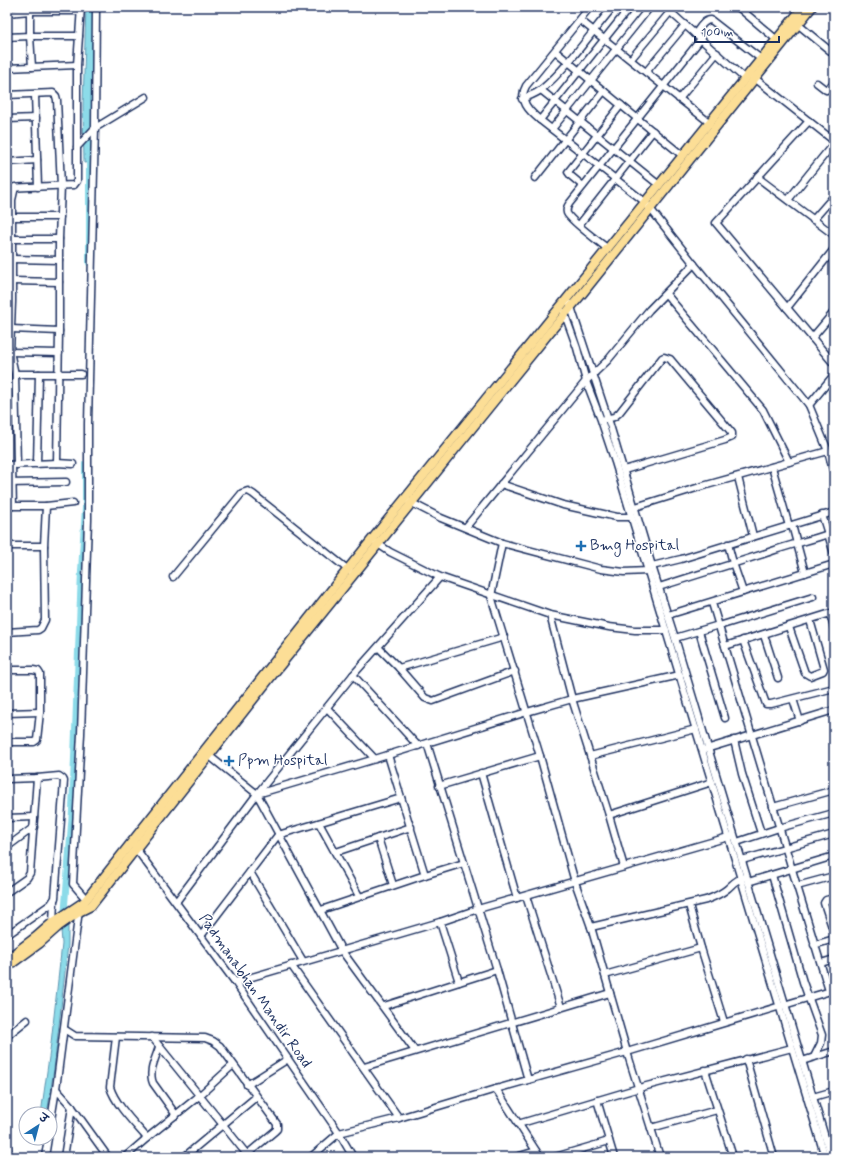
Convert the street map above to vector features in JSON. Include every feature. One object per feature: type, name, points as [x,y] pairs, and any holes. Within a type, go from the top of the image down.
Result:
[{"type":"main road","points":[[7,959],[70,914],[78,909],[91,906],[134,846],[206,754],[408,501],[568,297],[608,249],[648,205],[659,185],[796,22],[803,7]]},
{"type":"main road","points":[[408,501],[565,314],[648,205],[749,77],[761,59],[777,40],[812,7]]},
{"type":"main road","points":[[78,909],[134,846]]},
{"type":"main road","points":[[7,967],[40,944],[56,924]]},
{"type":"street","points":[[86,899],[73,884],[81,734],[88,520],[88,423],[96,7]]},
{"type":"street","points":[[590,7],[526,86],[522,99],[528,109],[540,120],[648,205],[809,405],[828,451],[834,474]]},
{"type":"street","points":[[522,99],[541,90],[568,61],[613,7],[624,15]]},
{"type":"street","points":[[540,120],[630,7]]},
{"type":"street","points":[[552,130],[650,7]]},
{"type":"street","points":[[738,7],[777,40]]},
{"type":"street","points":[[30,9],[32,68]]},
{"type":"street","points":[[7,13],[30,9],[81,9],[77,65],[77,181],[74,185],[7,188]]},
{"type":"street","points":[[631,59],[667,9],[717,53],[810,122],[834,142],[788,200]]},
{"type":"street","points":[[580,20],[710,123]]},
{"type":"street","points":[[695,34],[706,20],[711,20],[761,59]]},
{"type":"street","points":[[796,22],[834,54]]},
{"type":"street","points":[[646,72],[685,25]]},
{"type":"street","points":[[7,37],[79,36]]},
{"type":"street","points":[[608,249],[568,216],[566,209],[701,39]]},
{"type":"street","points":[[555,51],[683,156]]},
{"type":"street","points":[[679,99],[717,53]]},
{"type":"street","points":[[7,68],[77,65]]},
{"type":"street","points":[[817,83],[826,90],[834,83]]},
{"type":"street","points":[[541,90],[659,185]]},
{"type":"street","points":[[535,178],[604,91]]},
{"type":"street","points":[[7,95],[53,93],[56,96],[61,186],[59,239],[57,463]]},
{"type":"street","points":[[35,94],[38,187]]},
{"type":"street","points":[[77,147],[93,130],[146,97]]},
{"type":"street","points":[[583,186],[568,172],[621,104]]},
{"type":"street","points":[[7,119],[36,118]]},
{"type":"street","points":[[810,122],[757,177],[716,223],[834,364]]},
{"type":"street","points":[[579,225],[653,131]]},
{"type":"street","points":[[7,162],[37,160]]},
{"type":"street","points":[[757,177],[834,235]]},
{"type":"street","points":[[15,187],[9,217],[12,238],[10,352],[15,374],[10,506],[46,506],[74,503]]},
{"type":"street","points":[[814,220],[834,196]]},
{"type":"street","points":[[9,217],[60,217]]},
{"type":"street","points":[[12,238],[59,239]]},
{"type":"street","points":[[787,308],[834,249]]},
{"type":"street","points":[[12,259],[59,260]]},
{"type":"street","points":[[466,528],[586,381],[608,360],[649,310],[694,264]]},
{"type":"street","points":[[12,281],[59,282]]},
{"type":"street","points":[[666,294],[763,410],[789,462]]},
{"type":"street","points":[[568,297],[594,373],[624,470],[632,508],[631,517],[648,571],[676,638],[731,836],[736,842],[742,860],[745,879]]},
{"type":"street","points":[[562,305],[577,348],[586,381],[659,587],[667,619],[666,630],[696,729],[706,749],[712,782],[745,879],[782,1005],[792,1048],[825,1157]]},
{"type":"street","points":[[812,338],[834,312]]},
{"type":"street","points":[[11,329],[59,331]]},
{"type":"street","points":[[10,352],[59,353]]},
{"type":"street","points":[[601,420],[614,417],[619,413],[664,357],[670,359],[733,436],[725,440],[624,470]]},
{"type":"street","points":[[15,374],[81,374]]},
{"type":"street","points":[[37,464],[39,374]]},
{"type":"street","points":[[809,405],[834,375]]},
{"type":"street","points":[[632,508],[828,451]]},
{"type":"street","points":[[12,465],[57,463],[73,464]]},
{"type":"street","points":[[772,467],[797,543],[805,573]]},
{"type":"street","points":[[738,477],[753,536]]},
{"type":"street","points":[[10,483],[66,482]]},
{"type":"street","points":[[501,484],[563,505],[617,517],[631,517]]},
{"type":"street","points":[[173,577],[242,493],[248,491],[351,572]]},
{"type":"street","points":[[408,501],[441,518],[502,543],[601,569],[624,572],[648,571]]},
{"type":"street","points":[[7,632],[38,630],[41,628],[45,620],[44,546],[46,506]]},
{"type":"street","points":[[652,566],[681,559],[834,512]]},
{"type":"street","points":[[822,515],[834,554]]},
{"type":"street","points":[[659,587],[828,534]]},
{"type":"street","points":[[375,542],[390,552],[440,577],[491,596],[550,615],[609,627],[635,630],[666,630]]},
{"type":"street","points":[[502,543],[491,596],[540,756],[575,882],[591,927],[627,1052],[660,1157]]},
{"type":"street","points":[[728,544],[732,563],[743,592]]},
{"type":"street","points":[[7,546],[44,546]]},
{"type":"street","points":[[667,619],[712,602],[834,564]]},
{"type":"street","points":[[176,902],[257,794],[326,708],[440,577]]},
{"type":"street","points":[[676,638],[814,597]]},
{"type":"street","points":[[311,1157],[340,1133],[399,1118],[627,1052],[832,990],[814,945],[712,602]]},
{"type":"street","points":[[725,646],[832,613],[834,628]]},
{"type":"street","points":[[550,615],[572,700],[624,867]]},
{"type":"street","points":[[789,627],[805,673],[810,676],[823,671],[824,669],[810,620]]},
{"type":"street","points":[[699,631],[725,718]]},
{"type":"street","points":[[764,635],[778,678]]},
{"type":"street","points":[[399,668],[504,637]]},
{"type":"street","points":[[743,640],[764,703],[771,704],[834,688]]},
{"type":"street","points":[[379,648],[425,698],[433,700],[515,671]]},
{"type":"street","points":[[7,670],[33,670],[38,671],[40,674],[40,712],[36,740],[34,742],[7,742]]},
{"type":"street","points":[[354,675],[418,746]]},
{"type":"street","points":[[257,794],[527,712],[680,675]]},
{"type":"street","points":[[793,699],[800,721]]},
{"type":"street","points":[[326,708],[375,759]]},
{"type":"street","points":[[706,749],[834,710]]},
{"type":"street","points":[[7,713],[40,712]]},
{"type":"street","points":[[590,756],[696,729]]},
{"type":"street","points":[[734,740],[742,774],[760,834]]},
{"type":"street","points":[[427,743],[497,970],[528,1080]]},
{"type":"street","points":[[206,754],[257,794],[342,951],[384,1006],[415,1051]]},
{"type":"street","points":[[388,755],[425,875]]},
{"type":"street","points":[[440,786],[540,756]]},
{"type":"street","points":[[481,773],[518,898]]},
{"type":"street","points":[[7,779],[59,776],[63,779],[64,782],[54,900],[56,924]]},
{"type":"street","points":[[7,892],[29,876],[30,873],[36,778]]},
{"type":"street","points":[[609,815],[712,782]]},
{"type":"street","points":[[773,807],[834,790]]},
{"type":"street","points":[[200,936],[278,835],[401,798]]},
{"type":"street","points":[[736,842],[779,828],[834,813]]},
{"type":"street","points":[[7,818],[34,817]]},
{"type":"street","points":[[319,823],[359,896]]},
{"type":"street","points":[[7,847],[34,827]]},
{"type":"street","points":[[336,852],[410,827]]},
{"type":"street","points":[[742,860],[834,834]]},
{"type":"street","points":[[235,982],[731,836]]},
{"type":"street","points":[[378,838],[393,885]]},
{"type":"street","name":"Padmanabhan Mandir Road","points":[[134,846],[235,982],[340,1133],[353,1157]]},
{"type":"street","points":[[591,927],[690,905],[721,893],[728,889],[736,880],[772,875],[834,856]]},
{"type":"street","points":[[321,910],[359,896],[464,863]]},
{"type":"street","points":[[250,872],[303,961]]},
{"type":"street","points":[[772,875],[803,982],[822,1035],[814,1057]]},
{"type":"street","points":[[797,886],[834,876]]},
{"type":"street","points":[[526,896],[561,1007]]},
{"type":"street","points":[[834,898],[826,900],[824,903],[834,933]]},
{"type":"street","points":[[7,935],[54,900]]},
{"type":"street","points":[[690,905],[701,948],[724,1022]]},
{"type":"street","points":[[53,1106],[78,909]]},
{"type":"street","points":[[440,922],[459,982]]},
{"type":"street","points":[[814,945],[834,939]]},
{"type":"street","points":[[605,975],[701,948]]},
{"type":"street","points":[[821,963],[834,959]]},
{"type":"street","points":[[292,965],[399,1118]]},
{"type":"street","points":[[384,1006],[497,970]]},
{"type":"street","points":[[364,1067],[610,992]]},
{"type":"street","points":[[782,1005],[802,1061],[831,1157]]},
{"type":"street","points":[[7,1036],[27,1020]]},
{"type":"street","points":[[64,1029],[74,1036],[116,1037],[152,1037],[205,1038],[213,1041],[220,1046],[247,1085],[277,1124],[277,1129],[246,1156],[224,1125],[152,1037]]},
{"type":"street","points":[[116,1037],[110,1087],[117,1100],[147,1138]]},
{"type":"street","points":[[160,1047],[151,1072],[151,1078],[176,1115]]},
{"type":"street","points":[[518,1124],[639,1088],[792,1048]]},
{"type":"street","points":[[802,1061],[834,1051]]},
{"type":"street","points":[[247,1085],[288,1059]]},
{"type":"street","points":[[746,1059],[774,1157]]},
{"type":"street","points":[[125,1157],[199,1096],[233,1065]]},
{"type":"street","points":[[705,1070],[733,1157]]},
{"type":"street","points":[[56,1088],[72,1107],[108,1157]]},
{"type":"street","points":[[496,1089],[540,1157]]},
{"type":"street","points":[[813,1097],[834,1090]]},
{"type":"street","points":[[184,1157],[256,1097]]},
{"type":"street","points":[[597,1100],[614,1157]]},
{"type":"street","points":[[64,1157],[72,1107]]},
{"type":"street","points":[[651,1128],[718,1110]]},
{"type":"street","points":[[7,1135],[8,1157]]},
{"type":"street","points":[[555,1157],[609,1141]]},
{"type":"street","points":[[827,1143],[834,1141]]},
{"type":"street","points":[[45,1157],[47,1146]]},
{"type":"street","points":[[516,1157],[536,1151]]},
{"type":"water","points":[[86,7],[94,7],[92,50],[92,162],[84,163],[83,106]]},
{"type":"water","points":[[68,924],[68,945],[54,1069],[48,1106],[42,1106],[62,944],[61,929]]},
{"type":"waterway","points":[[89,154],[89,263]]},
{"type":"waterway","points":[[64,918],[72,811],[81,571],[85,508],[85,464]]},
{"type":"place","name":"Bmg Hospital","points":[[581,546]]},
{"type":"place","name":"Ppm Hospital","points":[[229,761]]}]
